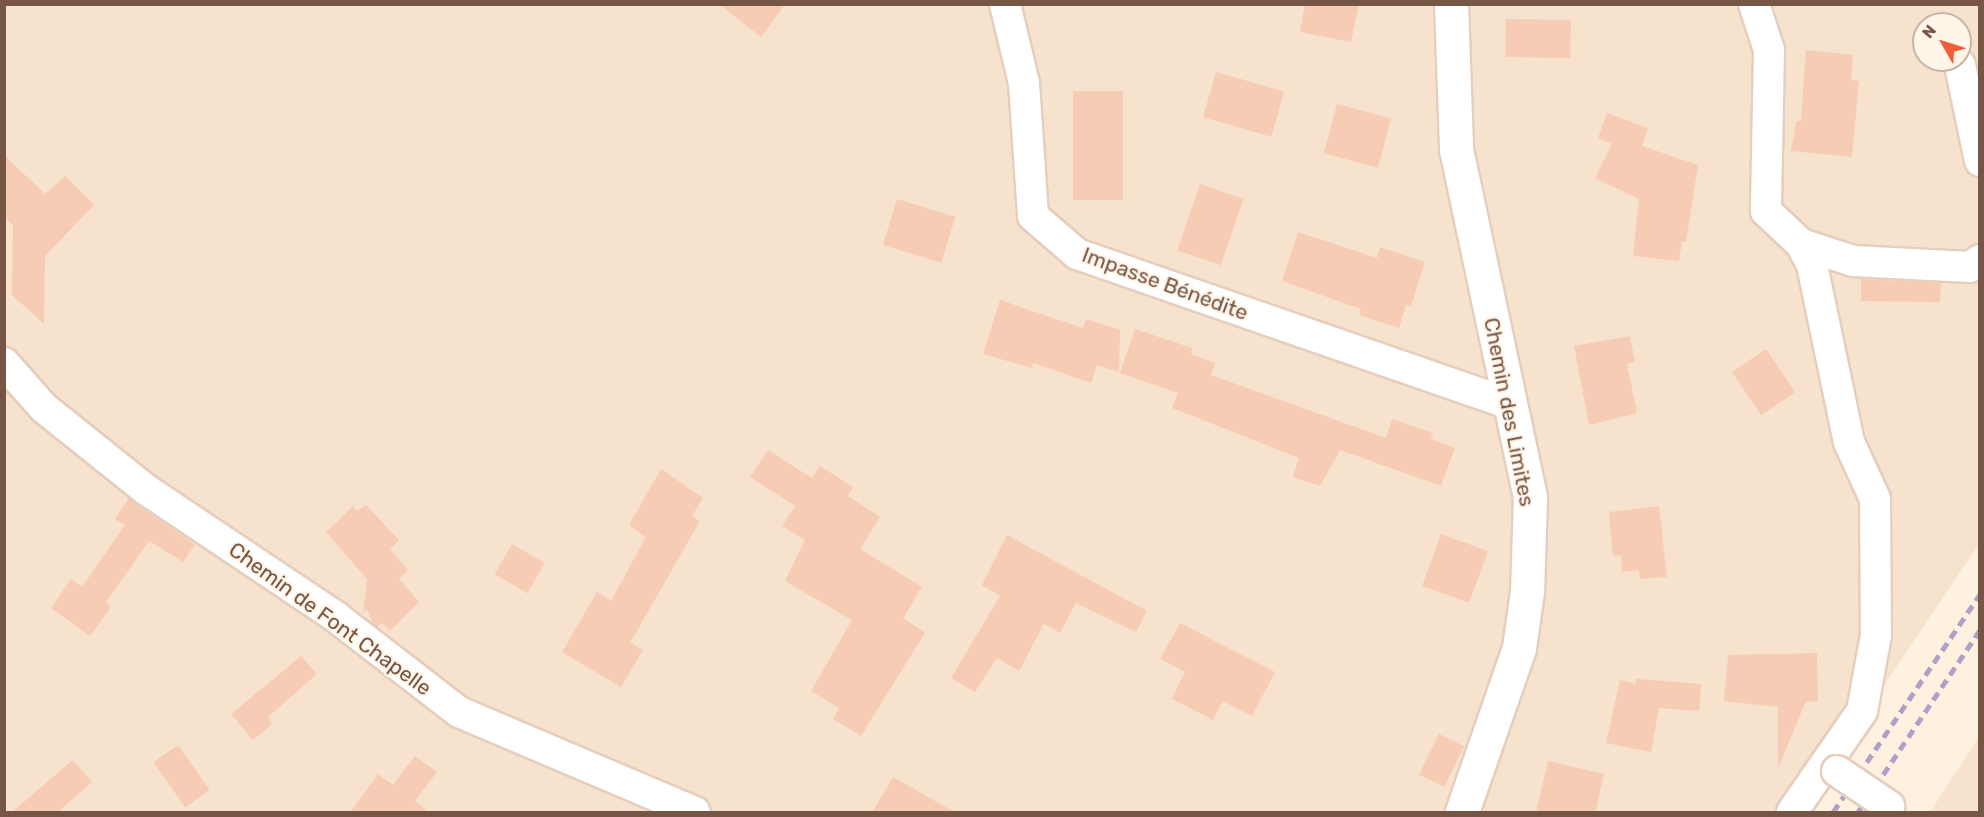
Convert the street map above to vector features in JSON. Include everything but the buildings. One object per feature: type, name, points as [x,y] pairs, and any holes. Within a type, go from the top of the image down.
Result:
[{"type":"street","name":"Impasse Bénédite","points":[[1005,4],[1024,83],[1033,216],[1077,254],[1510,404]]},
{"type":"street","name":"Chemin des Limites","points":[[1451,4],[1456,148],[1530,497],[1527,591],[1519,648],[1462,813]]},
{"type":"street","points":[[1754,4],[1768,50],[1766,211],[1801,244],[1812,265],[1849,442],[1875,499],[1876,635],[1862,711],[1831,767],[1792,813]]},
{"type":"street","points":[[1961,72],[1980,161]]},
{"type":"street","points":[[1801,244],[1853,261],[1970,267],[1980,260]]},
{"type":"street","name":"Chemin de Font Chapelle","points":[[4,363],[44,408],[145,489],[336,617],[459,712],[695,813]]},
{"type":"street","points":[[1831,767],[1893,809]]},
{"type":"shaded area","points":[[5,5],[1979,5],[1979,544],[1799,812],[5,812]]},
{"type":"shaded area","points":[[1979,737],[1979,812],[1930,812]]},
{"type":"railway","points":[[1833,812],[1980,594]]},
{"type":"railway","points":[[1858,812],[1980,630]]}]
